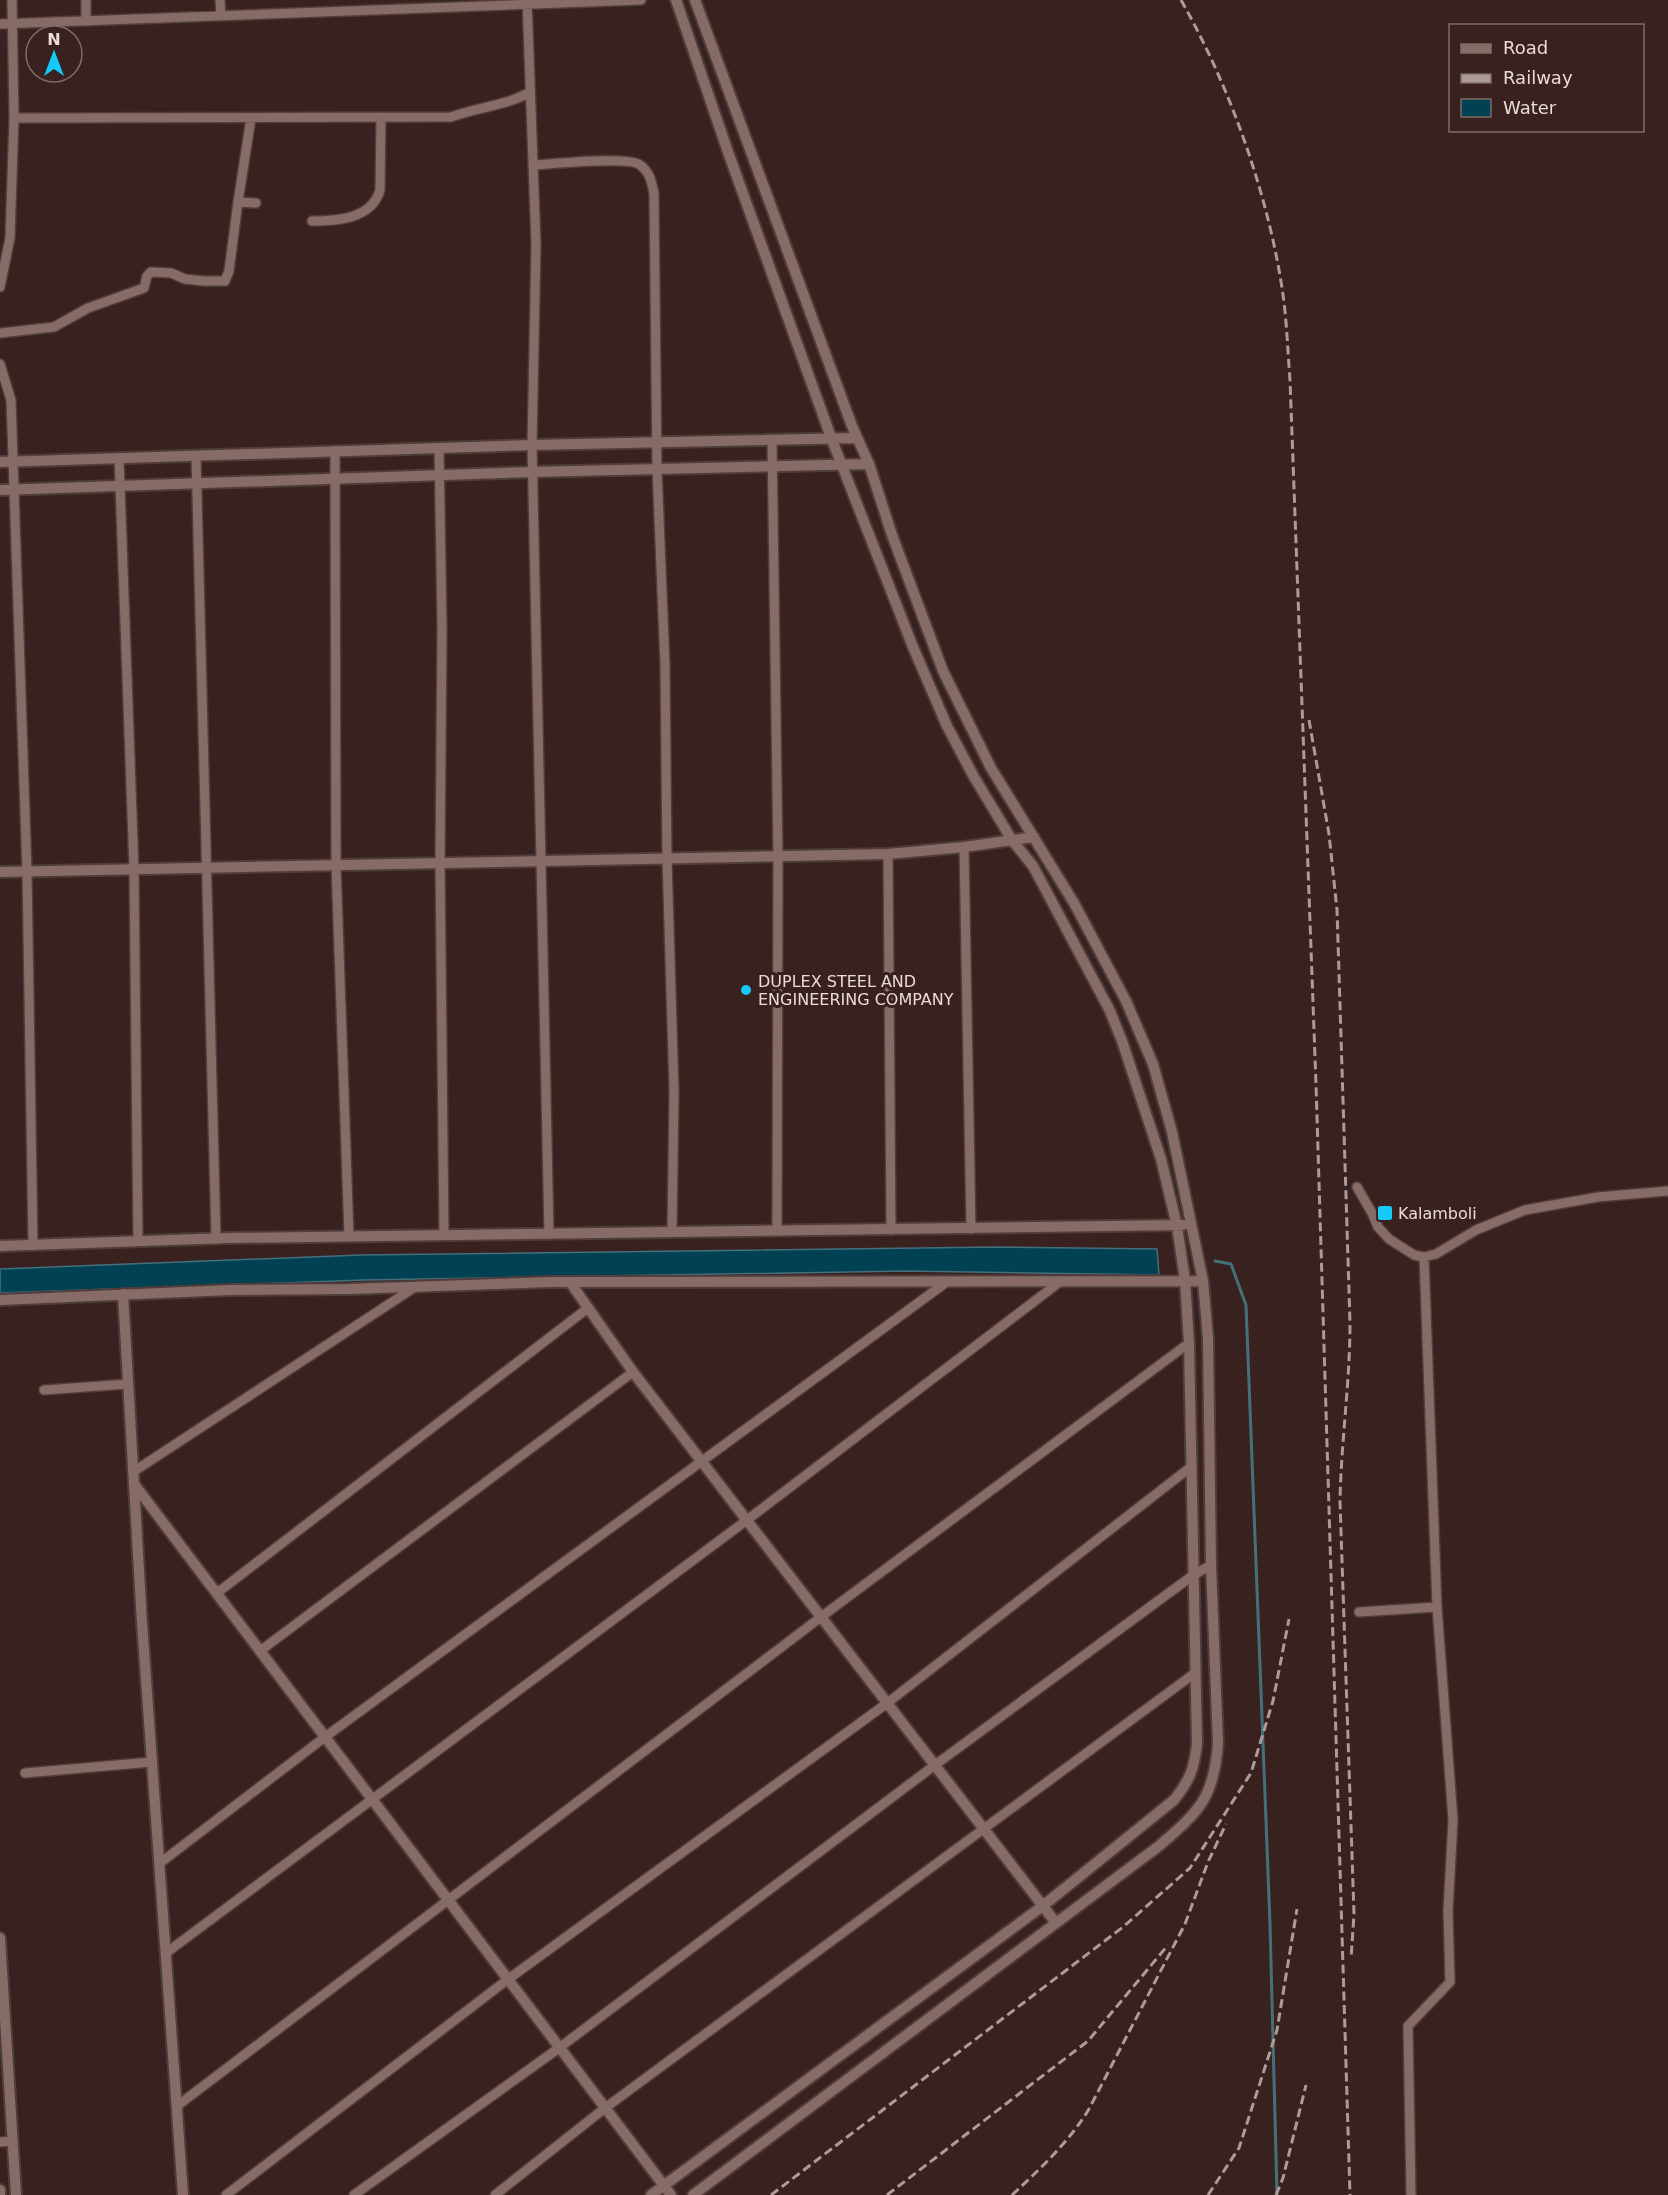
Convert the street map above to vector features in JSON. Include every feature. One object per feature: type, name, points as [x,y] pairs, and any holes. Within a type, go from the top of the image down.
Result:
[{"type":"street","points":[[0,287],[10,237],[14,118],[12,0]]},
{"type":"street","points":[[86,0],[86,21]]},
{"type":"street","points":[[220,0],[221,16]]},
{"type":"street","points":[[323,0],[323,12]]},
{"type":"street","points":[[0,24],[323,12],[430,4],[640,0]]},
{"type":"street","points":[[651,2195],[1044,1905],[1174,1800],[1189,1782],[1195,1763],[1197,1744],[1189,1343],[1184,1275],[1177,1229],[1161,1159],[1114,1021],[1033,866],[1012,840],[974,777],[947,726],[913,647],[832,440],[676,0]]},
{"type":"street","points":[[693,2195],[1159,1846],[1191,1818],[1203,1803],[1211,1788],[1218,1743],[1211,1564],[1208,1338],[1203,1281],[1172,1132],[1153,1064],[1121,991],[1074,903],[991,768],[943,671],[694,0]]},
{"type":"street","points":[[527,2],[536,244],[531,445],[549,1233]]},
{"type":"street","points":[[14,118],[451,117],[474,109],[512,101],[530,92]]},
{"type":"street","points":[[312,221],[350,218],[371,206],[376,200],[380,190],[381,117]]},
{"type":"street","points":[[0,333],[54,327],[88,308],[144,288],[147,276],[151,272],[171,273],[185,279],[225,281],[229,271],[251,118]]},
{"type":"street","points":[[533,165],[623,161],[638,163],[647,171],[654,194],[656,443],[665,665],[667,859],[674,1091],[672,1232]]},
{"type":"street","points":[[238,202],[256,203]]},
{"type":"street","points":[[0,364],[11,400],[27,872],[33,1245]]},
{"type":"street","points":[[0,462],[531,445],[858,438]]},
{"type":"street","points":[[772,441],[778,857],[777,1231]]},
{"type":"street","points":[[439,448],[442,628],[440,863],[444,1235]]},
{"type":"street","points":[[335,451],[336,866],[348,1236]]},
{"type":"street","points":[[196,456],[216,1239]]},
{"type":"street","points":[[118,458],[134,870],[138,1241]]},
{"type":"street","points":[[0,489],[868,464]]},
{"type":"street","points":[[0,872],[888,854],[964,847],[1034,837]]},
{"type":"street","points":[[964,847],[971,1229]]},
{"type":"street","points":[[888,854],[891,1230]]},
{"type":"street","points":[[1357,1187],[1378,1227],[1389,1239],[1414,1255],[1424,1257],[1436,1254],[1476,1230],[1525,1209],[1598,1197],[1668,1191]]},
{"type":"street","points":[[0,1246],[348,1236],[1177,1229],[1193,1227]]},
{"type":"street","points":[[1411,2195],[1408,2026],[1450,1982],[1448,1911],[1453,1820],[1437,1607],[1424,1257]]},
{"type":"street","points":[[0,1300],[230,1290],[570,1282],[1061,1281],[1184,1275],[1203,1281]]},
{"type":"street","points":[[160,1863],[325,1737],[948,1281]]},
{"type":"street","points":[[166,1953],[747,1520],[1061,1281]]},
{"type":"street","points":[[570,1282],[633,1372],[1056,1923]]},
{"type":"street","points":[[133,1477],[415,1287]]},
{"type":"street","points":[[123,1294],[133,1477],[183,2195]]},
{"type":"street","points":[[217,1593],[588,1308]]},
{"type":"street","points":[[177,2106],[821,1617],[1189,1343]]},
{"type":"street","points":[[260,1650],[633,1372]]},
{"type":"street","points":[[44,1390],[128,1384]]},
{"type":"street","points":[[226,2195],[507,1980],[886,1704],[1192,1466]]},
{"type":"street","points":[[133,1477],[217,1593],[670,2195]]},
{"type":"street","points":[[354,2195],[559,2048],[935,1765],[1211,1564]]},
{"type":"street","points":[[1359,1612],[1437,1607]]},
{"type":"street","points":[[495,2195],[605,2108],[1195,1673]]},
{"type":"street","points":[[25,1773],[152,1762]]},
{"type":"street","points":[[0,1938],[16,2195]]},
{"type":"street","points":[[0,2142],[13,2141]]},
{"type":"street","points":[[0,2190],[0,2195]]},
{"type":"water","points":[[998,1247],[1157,1249],[1159,1275],[906,1271],[364,1280],[0,1293],[0,1269],[361,1255]]},
{"type":"waterway","points":[[1215,1261],[1231,1264],[1246,1305],[1270,1924],[1277,2195]]},
{"type":"railway","points":[[1181,0],[1232,108],[1259,186],[1278,264],[1287,331],[1316,1084],[1350,2195]]},
{"type":"railway","points":[[1309,720],[1329,834],[1337,910],[1350,1323],[1340,1502],[1354,1914],[1351,1959]]},
{"type":"railway","points":[[771,2195],[1123,1927],[1190,1868],[1251,1773],[1273,1701],[1289,1619]]},
{"type":"railway","points":[[1012,2195],[1063,2144],[1089,2109],[1185,1924],[1208,1862],[1226,1824]]},
{"type":"railway","points":[[1208,2195],[1239,2148],[1277,2030],[1297,1909]]},
{"type":"railway","points":[[887,2195],[1088,2041],[1168,1945]]},
{"type":"railway","points":[[1276,2195],[1283,2178],[1306,2085]]},
{"type":"place","name":"DUPLEX STEEL AND ENGINEERING COMPANY","points":[[746,990]]},
{"type":"place","name":"Kalamboli","points":[[1385,1213]]}]
